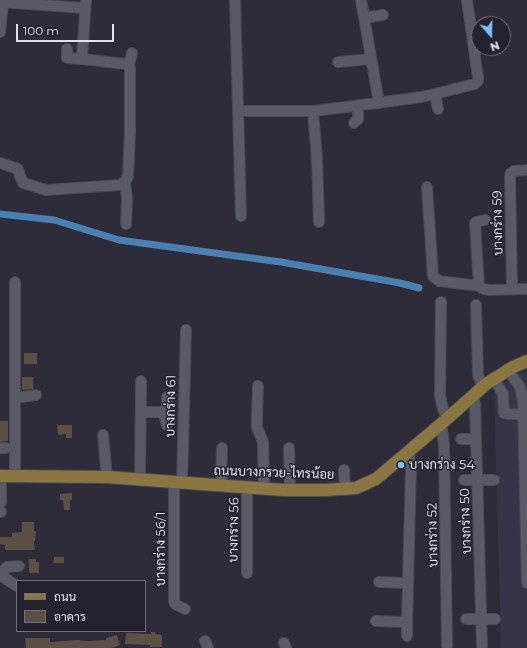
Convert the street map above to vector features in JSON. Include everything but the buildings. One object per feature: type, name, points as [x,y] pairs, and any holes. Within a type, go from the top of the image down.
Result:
[{"type":"main road","name":"ถนนบางกรวย-ไทรน้อย","points":[[0,476],[107,477],[290,490],[345,490],[356,488],[376,479],[483,387],[508,370],[527,361]]},
{"type":"street","points":[[235,0],[241,216]]},
{"type":"street","points":[[361,0],[379,103]]},
{"type":"street","points":[[239,112],[313,111],[358,106],[422,97],[475,84],[478,81],[467,0]]},
{"type":"street","points":[[0,32],[2,2],[85,4],[82,59]]},
{"type":"street","points":[[364,18],[383,15]]},
{"type":"street","points":[[67,49],[67,58],[126,64],[129,66]]},
{"type":"street","points":[[126,224],[127,198],[125,182],[128,176],[130,133],[129,66],[132,53]]},
{"type":"street","points":[[338,62],[371,59]]},
{"type":"street","points":[[435,94],[438,109]]},
{"type":"street","points":[[354,124],[358,119],[358,106]]},
{"type":"street","points":[[313,111],[317,159],[319,222]]},
{"type":"street","points":[[0,163],[18,169],[23,183],[46,190],[122,184],[125,182]]},
{"type":"street","name":"บางกร่าง 59","points":[[512,289],[510,176],[514,171],[527,170]]},
{"type":"street","points":[[427,187],[433,276],[439,281],[479,286],[483,289],[489,290],[527,289]]},
{"type":"street","points":[[479,286],[475,224],[476,222],[485,220]]},
{"type":"street","points":[[15,282],[15,476]]},
{"type":"street","name":"บางกร่าง 52","points":[[441,302],[440,396],[444,421],[447,646]]},
{"type":"street","points":[[476,305],[478,375],[483,387]]},
{"type":"street","name":"บางกร่าง 61","points":[[178,482],[186,330]]},
{"type":"street","points":[[508,370],[520,386],[523,401],[527,583]]},
{"type":"street","points":[[494,379],[503,394],[504,413],[524,414]]},
{"type":"street","points":[[140,480],[141,381]]},
{"type":"street","points":[[258,386],[256,416],[257,427],[263,442],[264,489]]},
{"type":"street","points":[[503,394],[520,386]]},
{"type":"street","points":[[15,398],[36,395]]},
{"type":"street","name":"บางกร่าง 50","points":[[473,395],[475,405],[478,480],[482,646]]},
{"type":"street","points":[[163,412],[167,407],[167,397]]},
{"type":"street","points":[[141,412],[163,412]]},
{"type":"street","points":[[163,412],[166,426]]},
{"type":"street","points":[[103,435],[107,477]]},
{"type":"street","points":[[461,439],[476,439]]},
{"type":"street","points":[[221,486],[222,448]]},
{"type":"street","points":[[289,448],[290,490]]},
{"type":"street","points":[[407,636],[407,583],[411,468],[409,452]]},
{"type":"street","points":[[344,470],[345,490]]},
{"type":"street","points":[[0,476],[1,508]]},
{"type":"street","points":[[464,480],[494,480]]},
{"type":"street","name":"บางกร่าง 56/1","points":[[178,482],[174,601],[175,604],[185,609]]},
{"type":"street","name":"บางกร่าง 56","points":[[247,488],[247,573]]},
{"type":"street","points":[[16,585],[0,575],[7,567],[19,566]]},
{"type":"street","points":[[379,582],[407,583]]},
{"type":"street","points":[[466,619],[495,619]]},
{"type":"street","points":[[376,621],[407,622]]},
{"type":"shaded area","points":[[527,370],[527,648],[501,648],[494,388]]},
{"type":"waterway","points":[[0,214],[54,220],[119,240],[281,262],[400,283],[419,288]]},
{"type":"place","name":"บางกร่าง 54","points":[[401,465]]}]
